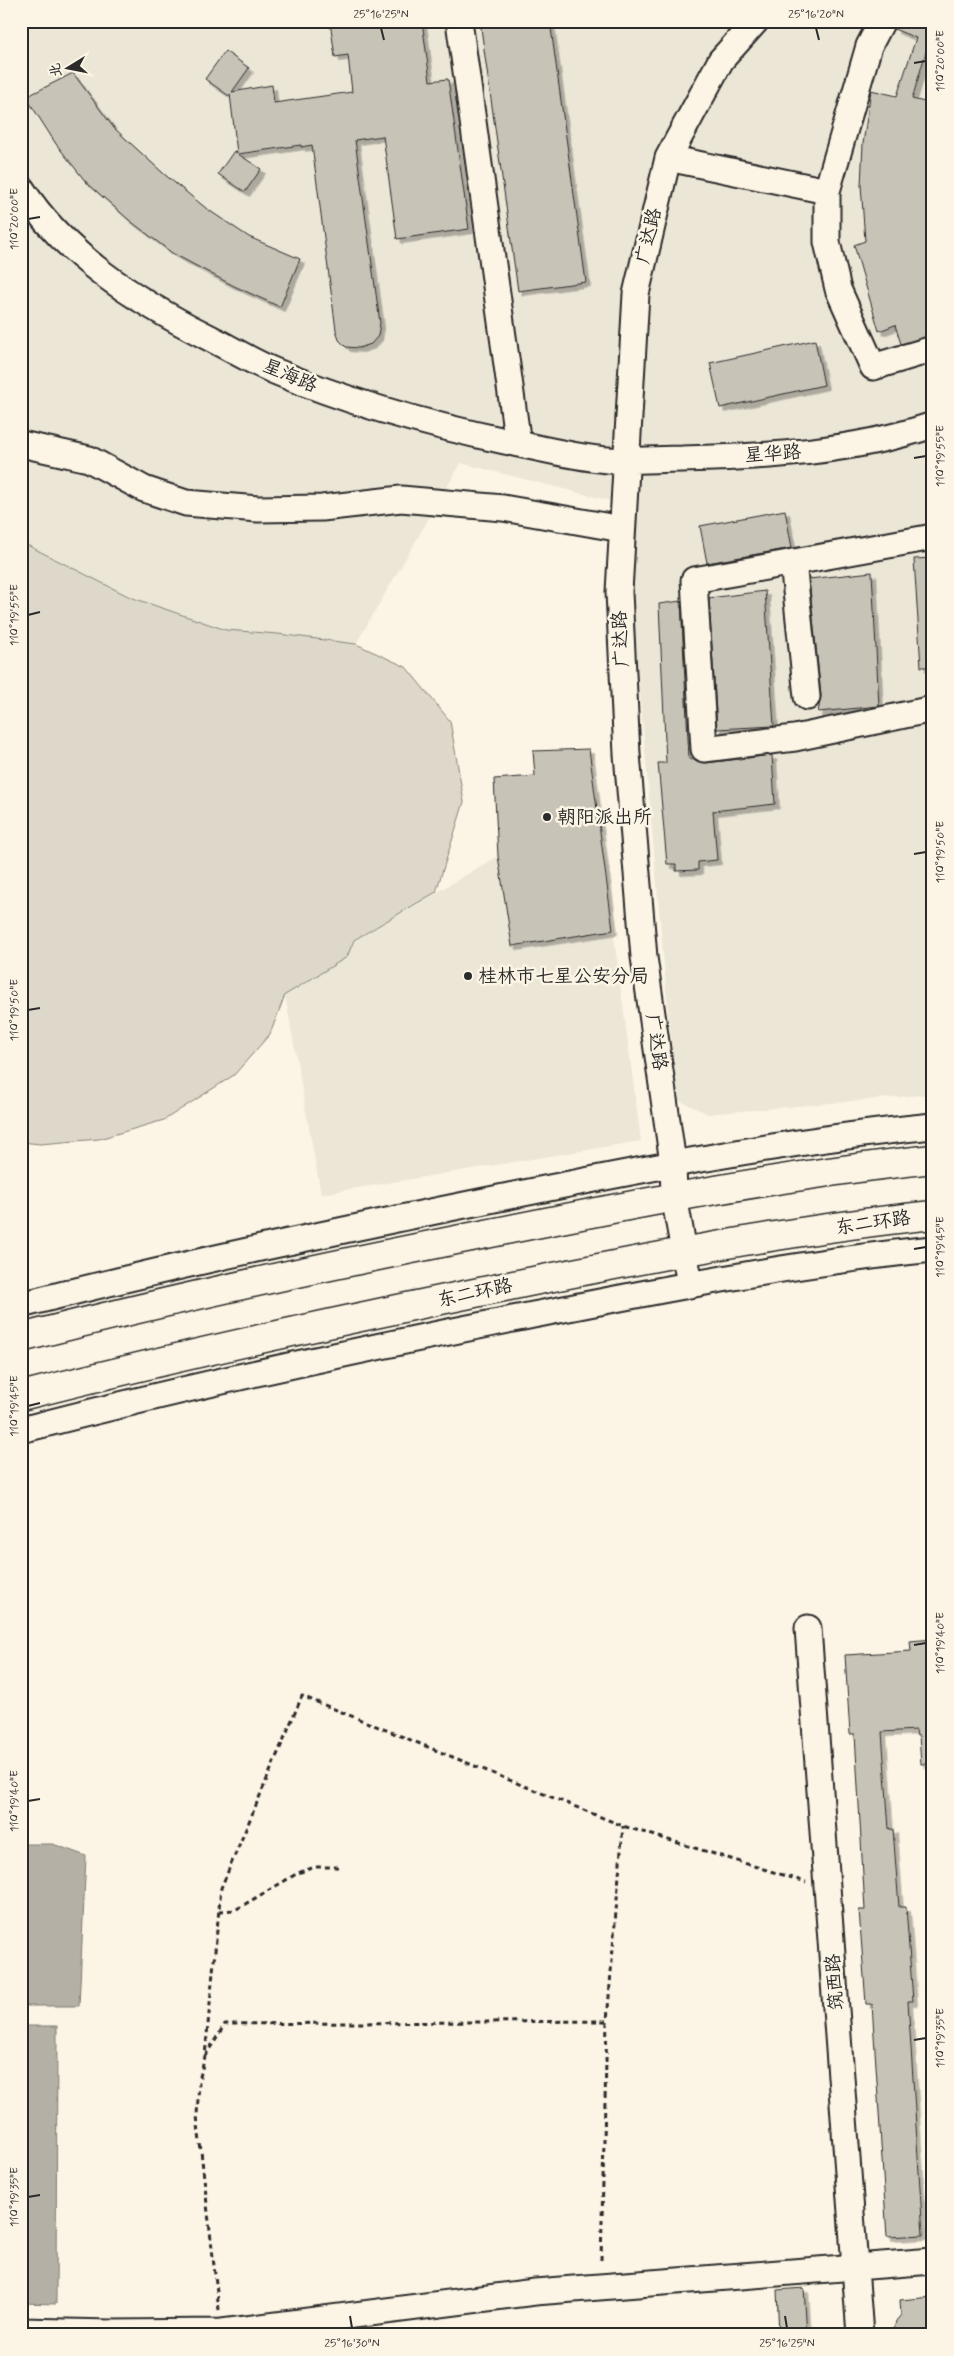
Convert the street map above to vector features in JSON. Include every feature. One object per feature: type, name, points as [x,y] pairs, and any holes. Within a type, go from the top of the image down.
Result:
[{"type":"main road","points":[[21,1338],[146,1306],[674,1196],[933,1159]]},
{"type":"main road","name":"东二环路","points":[[21,1396],[168,1359],[684,1251],[881,1220],[933,1215]]},
{"type":"street","points":[[459,21],[518,444]]},
{"type":"street","name":"广达路","points":[[690,1284],[674,1196],[673,1163],[644,957],[629,774],[619,592],[622,529],[617,460],[636,294],[668,158],[721,60],[756,21]]},
{"type":"street","points":[[882,21],[869,46],[827,191],[827,242],[838,289],[873,367],[933,349]]},
{"type":"street","points":[[668,158],[827,191]]},
{"type":"street","name":"星海路","points":[[21,188],[29,219],[70,247],[124,290],[188,327],[270,369],[344,398],[445,428],[562,454],[617,460]]},
{"type":"street","name":"星华路","points":[[617,460],[799,453],[896,437],[933,425]]},
{"type":"street","points":[[21,444],[89,460],[144,489],[186,503],[258,509],[322,508],[401,499],[503,508],[622,529]]},
{"type":"street","points":[[933,537],[694,580],[704,749],[796,738],[933,709]]},
{"type":"street","points":[[793,562],[807,697]]},
{"type":"street","points":[[21,1305],[148,1272],[673,1163],[880,1131],[933,1126]]},
{"type":"street","points":[[21,1430],[176,1390],[690,1284],[886,1254],[933,1249]]},
{"type":"street","name":"筑西路","points":[[808,1628],[860,2335]]},
{"type":"street","points":[[21,2331],[111,2334],[222,2332],[536,2292],[933,2261]]},
{"type":"path","points":[[222,2332],[198,2116],[199,2081],[205,2056],[221,1888],[302,1696],[623,1826],[809,1883]]},
{"type":"path","points":[[601,2260],[607,2021],[623,1826]]},
{"type":"path","points":[[219,1911],[235,1910],[298,1873],[315,1867],[338,1867]]},
{"type":"path","points":[[205,2056],[225,2024],[607,2021]]},
{"type":"shaded area","points":[[21,21],[933,21],[933,1094],[708,1114],[676,1099],[623,504],[461,463],[356,644],[278,634],[226,630],[130,597],[21,542]]},
{"type":"shaded area","points":[[21,542],[130,597],[226,630],[278,634],[356,644],[406,667],[450,721],[464,802],[436,892],[354,940],[347,957],[285,995],[270,1034],[234,1075],[164,1120],[99,1139],[40,1144],[21,1142]]},
{"type":"shaded area","name":"桂林市七星公安分局","points":[[589,749],[641,1141],[321,1194],[285,995],[347,957],[354,941],[498,856],[494,779],[535,776],[533,751]]},
{"type":"shaded area","points":[[21,1844],[53,1844],[86,1856],[79,2006],[21,2006],[24,1960],[21,1959]]},
{"type":"shaded area","points":[[21,2026],[57,2026],[56,2304],[21,2303]]},
{"type":"building","points":[[330,21],[422,21],[430,81],[448,79],[469,229],[397,239],[383,136],[355,140],[380,323],[378,336],[371,344],[359,348],[346,347],[339,340],[336,330],[312,145],[238,154],[261,169],[245,192],[218,174],[234,151],[237,153],[230,94],[229,96],[205,79],[225,51],[249,68],[232,92],[272,85],[274,103],[352,92],[348,55],[335,57]]},
{"type":"building","points":[[480,21],[550,21],[586,282],[518,291]]},
{"type":"building","points":[[896,21],[933,21],[933,44],[929,42],[912,99],[933,104],[933,335],[901,344],[895,325],[879,331],[854,245],[865,241],[861,185],[863,144],[871,90],[897,96],[916,38],[894,29]]},
{"type":"building","points":[[73,73],[114,128],[164,174],[207,209],[249,237],[300,259],[280,307],[234,286],[172,253],[129,220],[86,182],[56,144],[26,97]]},
{"type":"building","points":[[815,340],[824,385],[720,408],[710,363]]},
{"type":"building","points":[[785,510],[792,548],[707,563],[700,526]]},
{"type":"building","points":[[933,558],[933,667],[921,667],[914,559]]},
{"type":"building","points":[[872,572],[879,706],[818,712],[821,696],[809,579]]},
{"type":"building","points":[[765,591],[774,726],[717,729],[709,598]]},
{"type":"building","points":[[681,601],[689,759],[706,763],[772,755],[775,804],[713,811],[717,860],[698,862],[698,870],[676,871],[676,864],[667,864],[658,763],[666,763],[659,604]]},
{"type":"building","name":"朝阳派出所","points":[[589,749],[613,930],[512,946],[498,856],[494,779],[535,776],[533,751]]},
{"type":"building","points":[[933,1639],[933,1764],[921,1764],[919,1736],[917,1736],[916,1730],[882,1732],[889,1829],[893,1829],[899,1907],[906,1907],[913,2001],[908,2001],[923,2235],[887,2237],[872,2004],[866,2004],[859,1910],[865,1910],[855,1734],[850,1734],[845,1655],[911,1651],[910,1641]]},
{"type":"building","points":[[804,2288],[807,2335],[779,2335],[777,2290]]},
{"type":"building","points":[[933,2297],[933,2335],[893,2335],[896,2321],[901,2315],[900,2300]]},
{"type":"place","name":"朝阳派出所","points":[[547,817]]},
{"type":"place","name":"桂林市七星公安分局","points":[[468,976]]}]
